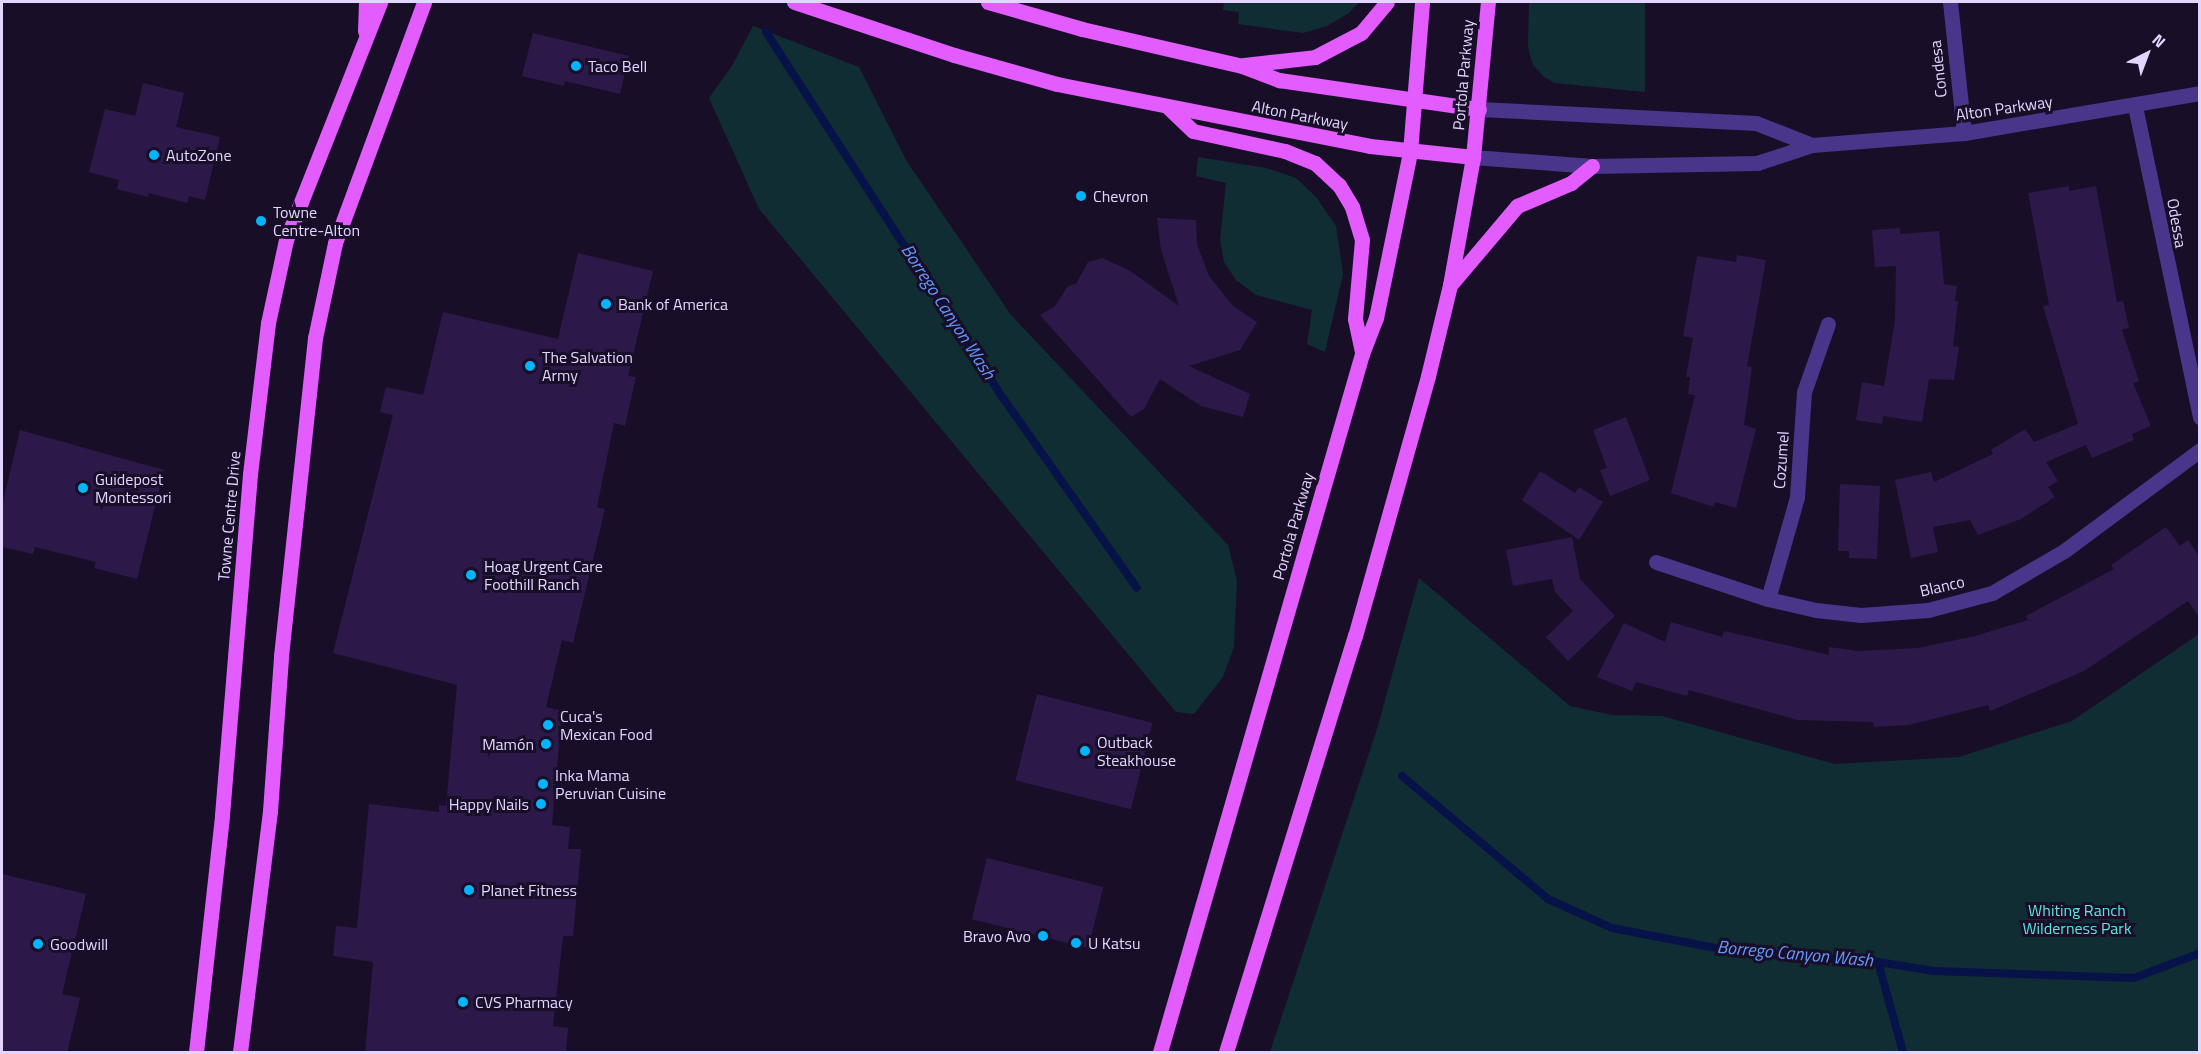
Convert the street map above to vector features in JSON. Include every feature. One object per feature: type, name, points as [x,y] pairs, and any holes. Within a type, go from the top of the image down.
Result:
[{"type":"main road","points":[[365,43],[366,2]]},
{"type":"main road","name":"Towne Centre Drive","points":[[196,1053],[221,826],[250,474],[268,323],[286,240],[380,2]]},
{"type":"main road","points":[[240,1053],[270,811],[282,645],[315,338],[335,243],[424,2]]},
{"type":"main road","name":"Alton Parkway","points":[[794,2],[954,55],[1057,84],[1169,108],[1410,152],[1473,157]]},
{"type":"main road","name":"Alton Parkway","points":[[988,2],[1082,29],[1242,66],[1279,80],[1479,109]]},
{"type":"main road","points":[[1242,66],[1315,57],[1361,33],[1387,2]]},
{"type":"main road","name":"Portola Parkway","points":[[1160,1053],[1362,354],[1376,318],[1410,152],[1416,101],[1422,2]]},
{"type":"main road","name":"Portola Parkway","points":[[1226,1053],[1358,624],[1450,285],[1473,157],[1488,2]]},
{"type":"main road","points":[[1169,108],[1193,131],[1286,151],[1315,163],[1339,185],[1352,207],[1362,240],[1355,319],[1362,354]]},
{"type":"main road","points":[[1450,285],[1517,206],[1571,183],[1592,166]]},
{"type":"street","name":"Condesa","points":[[1950,2],[1964,133]]},
{"type":"street","name":"Alton Parkway","points":[[1473,157],[1592,166],[1757,163],[1812,145],[1964,133],[2135,106],[2199,93]]},
{"type":"street","name":"Odessa","points":[[2135,106],[2180,338],[2199,417]]},
{"type":"street","name":"Alton Parkway","points":[[1479,109],[1756,123],[1812,145]]},
{"type":"street","name":"Cozumel","points":[[1768,599],[1797,497],[1804,393],[1828,324]]},
{"type":"street","name":"Blanco","points":[[1656,562],[1768,599],[1861,615],[1928,610],[1992,593],[2064,551],[2199,450]]},
{"type":"green space","points":[[1224,2],[1359,2],[1349,13],[1327,26],[1303,33],[1238,24],[1239,12],[1223,10]]},
{"type":"green space","points":[[1529,2],[1645,2],[1645,92],[1554,83],[1543,76],[1533,65],[1528,48]]},
{"type":"green space","points":[[753,26],[859,67],[906,160],[1011,315],[1228,545],[1237,581],[1234,647],[1223,677],[1194,714],[1176,712],[759,209],[709,98],[732,66]]},
{"type":"green space","points":[[1198,157],[1266,168],[1296,178],[1316,197],[1336,226],[1343,274],[1325,352],[1307,344],[1312,310],[1256,295],[1236,280],[1224,262],[1220,240],[1226,183],[1196,176]]},
{"type":"green space","name":"Whiting Ranch Wilderness Park","points":[[1419,578],[1570,706],[1612,715],[1662,716],[1835,764],[1959,757],[2072,721],[2199,634],[2199,1052],[1270,1052],[1377,729]]},
{"type":"building","name":"Taco Bell","points":[[533,33],[629,56],[620,94],[565,81],[564,86],[522,76]]},
{"type":"building","name":"AutoZone","points":[[143,83],[184,93],[176,127],[220,137],[205,200],[189,196],[187,203],[149,193],[148,197],[117,189],[119,180],[89,172],[105,109],[135,116]]},
{"type":"building","points":[[2069,186],[2069,191],[2096,186],[2117,302],[2123,301],[2129,328],[2122,330],[2139,381],[2133,383],[2151,426],[2132,434],[2134,440],[2092,458],[2086,445],[2046,462],[2058,481],[2048,487],[2055,497],[2021,519],[1978,535],[1970,520],[1933,527],[1938,552],[1911,558],[1895,480],[1931,472],[1934,482],[1993,454],[1991,450],[2025,429],[2034,442],[2078,424],[2043,306],[2049,305],[2028,193]]},
{"type":"building","points":[[1157,218],[1196,220],[1197,244],[1209,276],[1233,306],[1257,322],[1240,350],[1189,366],[1250,394],[1243,417],[1201,406],[1160,379],[1144,409],[1131,417],[1040,315],[1054,307],[1068,286],[1076,284],[1088,262],[1102,258],[1129,270],[1179,306],[1161,250]]},
{"type":"building","points":[[1900,228],[1900,234],[1939,231],[1944,284],[1957,286],[1955,301],[1958,301],[1953,346],[1959,347],[1954,380],[1929,379],[1922,422],[1883,416],[1882,424],[1856,420],[1862,382],[1884,386],[1895,320],[1896,266],[1875,267],[1872,230]]},
{"type":"building","points":[[578,253],[653,271],[628,376],[636,377],[625,426],[614,423],[597,507],[605,509],[573,643],[562,640],[546,707],[562,711],[552,825],[570,827],[568,849],[581,849],[573,936],[563,936],[553,1026],[568,1028],[566,1053],[365,1053],[373,962],[333,956],[336,926],[357,928],[369,804],[439,812],[439,805],[446,806],[457,685],[333,653],[393,415],[380,412],[386,387],[423,395],[443,312],[558,339]]},
{"type":"building","points":[[1737,255],[1766,260],[1747,366],[1752,367],[1744,425],[1756,429],[1736,508],[1715,502],[1714,507],[1671,493],[1695,395],[1688,394],[1690,377],[1686,377],[1693,338],[1683,336],[1697,256],[1736,262]]},
{"type":"building","points":[[1626,417],[1650,480],[1610,496],[1600,470],[1607,468],[1593,430]]},
{"type":"building","name":"Guidepost Montessori","points":[[20,430],[164,470],[137,579],[94,568],[96,562],[35,547],[33,554],[2,547],[2,506]]},
{"type":"building","points":[[1540,471],[1575,493],[1579,487],[1603,502],[1579,540],[1522,500]]},
{"type":"building","points":[[1840,484],[1880,486],[1877,559],[1849,558],[1849,551],[1838,551]]},
{"type":"building","points":[[2166,527],[2180,546],[2188,540],[2199,556],[2199,617],[2188,601],[2084,671],[1990,711],[1988,705],[1909,725],[1874,727],[1873,722],[1798,720],[1689,690],[1687,696],[1636,682],[1632,691],[1597,677],[1624,623],[1665,642],[1671,622],[1722,637],[1724,631],[1829,655],[1829,647],[1858,651],[1918,648],[1975,636],[2028,620],[2026,616],[2114,569],[2111,565]]},
{"type":"building","points":[[1572,537],[1580,579],[1615,616],[1568,661],[1546,637],[1573,611],[1555,592],[1552,579],[1513,586],[1506,550]]},
{"type":"building","name":"Outback Steakhouse","points":[[1037,694],[1152,723],[1131,809],[1015,780]]},
{"type":"building","points":[[987,858],[1103,887],[1088,948],[972,919]]},
{"type":"building","name":"Goodwill","points":[[2,874],[86,894],[62,994],[80,998],[67,1053],[2,1053]]},
{"type":"waterway","name":"Borrego Canyon Wash","points":[[766,32],[1003,398],[1137,588]]},
{"type":"waterway","name":"Borrego Canyon Wash","points":[[1402,776],[1548,899],[1612,928],[1742,953],[1878,962],[1934,971],[2134,978],[2200,953]]},
{"type":"waterway","points":[[1878,962],[1903,1052]]},
{"type":"place","name":"Taco Bell","points":[[576,66]]},
{"type":"place","name":"AutoZone","points":[[154,155]]},
{"type":"place","name":"Chevron","points":[[1081,196]]},
{"type":"place","name":"Towne Centre-Alton","points":[[261,221]]},
{"type":"place","name":"Bank of America","points":[[606,304]]},
{"type":"place","name":"The Salvation Army","points":[[530,366]]},
{"type":"place","name":"Guidepost Montessori","points":[[83,488]]},
{"type":"place","name":"Hoag Urgent Care Foothill Ranch","points":[[471,575]]},
{"type":"place","name":"Cuca's Mexican Food","points":[[548,725]]},
{"type":"place","name":"Mamón","points":[[546,744]]},
{"type":"place","name":"Outback Steakhouse","points":[[1085,751]]},
{"type":"place","name":"Inka Mama Peruvian Cuisine","points":[[543,784]]},
{"type":"place","name":"Happy Nails","points":[[541,804]]},
{"type":"place","name":"Planet Fitness","points":[[469,890]]},
{"type":"place","name":"Bravo Avo","points":[[1043,936]]},
{"type":"place","name":"U Katsu","points":[[1076,943]]},
{"type":"place","name":"Goodwill","points":[[38,944]]},
{"type":"place","name":"CVS Pharmacy","points":[[463,1002]]}]
